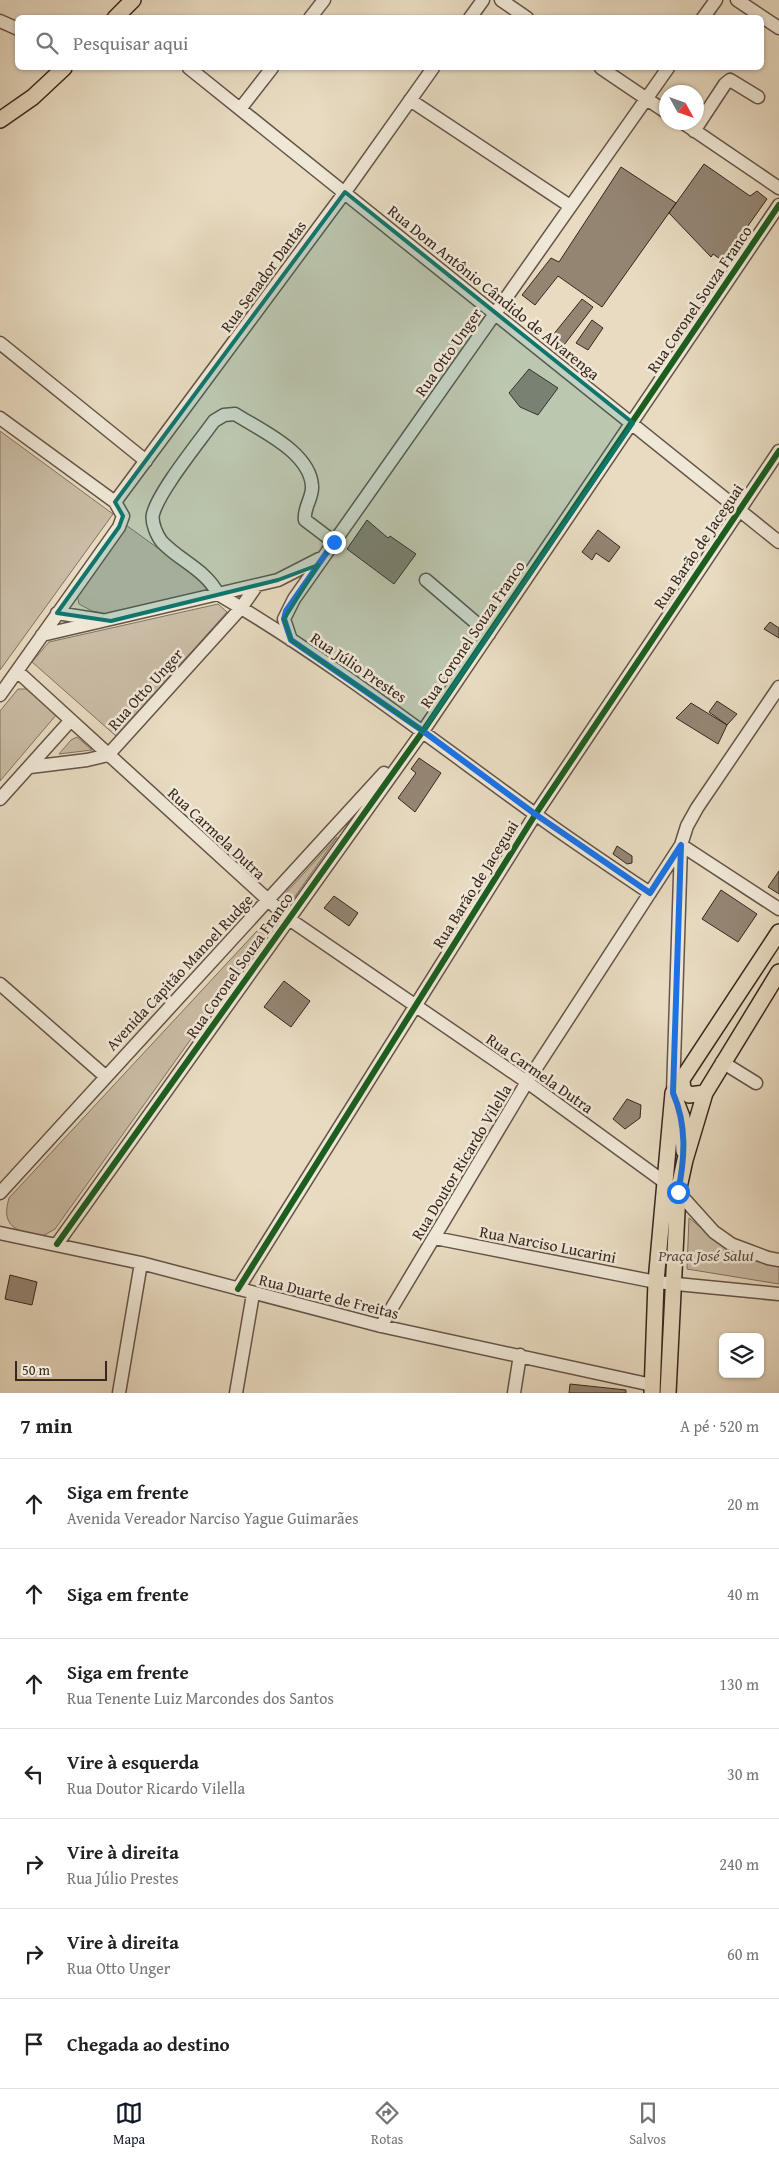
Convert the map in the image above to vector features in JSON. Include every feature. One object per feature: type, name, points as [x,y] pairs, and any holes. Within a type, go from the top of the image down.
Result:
[{"type":"main road","points":[[122,15],[133,0]]},
{"type":"main road","points":[[0,120],[33,97],[62,70]]},
{"type":"main road","points":[[652,1389],[656,1282],[664,1182],[677,1087],[779,932]]},
{"type":"main road","points":[[668,1393],[676,1283],[678,1192],[685,1160],[705,1092],[779,972]]},
{"type":"main road","points":[[677,1087],[683,1089],[689,1096],[705,1092]]},
{"type":"main road","points":[[677,1087],[682,1117],[685,1160]]},
{"type":"street","points":[[312,15],[324,0]]},
{"type":"street","points":[[472,15],[483,0]]},
{"type":"street","points":[[501,0],[523,15]]},
{"type":"street","points":[[705,15],[716,0]]},
{"type":"street","points":[[737,0],[760,15]]},
{"type":"street","points":[[764,18],[779,28]]},
{"type":"street","points":[[0,21],[15,28]]},
{"type":"street","name":"Rua Dom Antônio Cândido de Alvarenga","points":[[191,70],[779,542]]},
{"type":"street","points":[[240,109],[270,70]]},
{"type":"street","name":"Rua Senador Dantas","points":[[115,502],[345,192],[432,70]]},
{"type":"street","points":[[604,70],[659,107]]},
{"type":"street","name":"Rua Otto Unger","points":[[291,640],[284,619],[286,611],[667,70]]},
{"type":"street","points":[[758,97],[730,80],[725,84],[694,131],[779,188]]},
{"type":"street","points":[[410,100],[570,206]]},
{"type":"street","name":"Rua Coronel Souza Franco","points":[[57,1244],[423,731],[633,423],[779,204]]},
{"type":"street","points":[[0,343],[146,461]]},
{"type":"street","points":[[218,594],[207,578],[162,542],[153,520],[153,514],[161,496],[214,421],[224,414],[235,414],[296,454],[312,486],[312,495],[304,514],[305,520],[334,542]]},
{"type":"street","points":[[0,418],[115,502],[123,516],[119,527],[0,695]]},
{"type":"street","name":"Rua Barão de Jaceguai","points":[[238,1289],[535,814],[779,451]]},
{"type":"street","name":"Rua Otto Unger","points":[[42,635],[111,621],[256,585],[294,574],[323,557]]},
{"type":"street","points":[[426,580],[489,634]]},
{"type":"street","name":"Rua Otto Unger","points":[[30,767],[87,760],[108,755],[241,608],[256,585]]},
{"type":"street","name":"Rua Júlio Prestes","points":[[218,594],[291,640],[423,731],[535,814],[650,893]]},
{"type":"street","points":[[57,613],[111,621]]},
{"type":"street","name":"Rua Carmela Dutra","points":[[17,671],[289,918],[414,1006],[527,1082],[678,1192],[714,1232],[731,1244],[768,1258],[779,1260]]},
{"type":"street","name":"Rua Doutor Ricardo Vilella","points":[[381,1326],[527,1082],[681,845],[687,826],[697,808],[779,687]]},
{"type":"street","points":[[0,799],[71,720]]},
{"type":"street","name":"Avenida Capitão Manoel Rudge","points":[[0,1193],[105,1076],[423,731]]},
{"type":"street","points":[[681,845],[779,909]]},
{"type":"street","points":[[677,1087],[681,845]]},
{"type":"street","points":[[1,987],[105,1076]]},
{"type":"street","points":[[722,1062],[756,1083]]},
{"type":"street","name":"Rua Duarte de Freitas","points":[[0,1233],[141,1263],[253,1294],[381,1326],[520,1355],[652,1389]]},
{"type":"street","name":"Rua Narciso Lucarini","points":[[435,1238],[656,1282],[779,1294]]},
{"type":"street","points":[[119,1393],[141,1263]]},
{"type":"street","points":[[236,1393],[253,1294]]},
{"type":"street","points":[[514,1393],[520,1355]]},
{"type":"highlighted area","points":[[345,192],[633,423],[423,731],[291,640],[284,619],[318,565],[278,580],[111,621],[57,613],[119,527],[123,516],[115,502]]},
{"type":"green space","points":[[0,431],[113,514],[0,670]]},
{"type":"green space","points":[[126,525],[210,586],[211,591],[114,615],[92,611],[79,604],[77,594]]},
{"type":"green space","points":[[218,604],[227,612],[116,736],[32,662],[49,642]]},
{"type":"green space","points":[[18,689],[30,689],[57,714],[0,781],[0,711]]},
{"type":"green space","points":[[77,737],[92,750],[59,754],[71,740]]},
{"type":"green space","points":[[337,837],[289,905],[285,904],[283,896]]},
{"type":"green space","points":[[269,918],[274,923],[55,1229],[41,1237],[25,1233],[13,1226],[7,1216],[9,1198]]},
{"type":"green space","name":"Praça José Salui","points":[[689,1218],[730,1250],[751,1260],[779,1266],[779,1284],[687,1269]]},
{"type":"building","points":[[704,164],[750,196],[757,191],[767,199],[723,261],[713,254],[711,257],[669,213]]},
{"type":"building","points":[[621,167],[676,203],[602,307],[558,276],[535,305],[522,295],[551,258],[559,262]]},
{"type":"building","points":[[582,299],[593,307],[564,345],[553,335]]},
{"type":"building","points":[[592,320],[603,328],[588,350],[576,343]]},
{"type":"building","points":[[529,369],[558,388],[538,415],[520,407],[509,393]]},
{"type":"building","points":[[367,520],[388,538],[390,536],[416,554],[394,584],[347,549]]},
{"type":"building","points":[[598,530],[620,547],[609,562],[596,553],[592,560],[582,552]]},
{"type":"building","points":[[770,622],[779,628],[779,638],[764,629]]},
{"type":"building","points":[[717,701],[737,714],[727,725],[709,712]]},
{"type":"building","points":[[691,703],[727,725],[718,744],[676,718]]},
{"type":"building","points":[[419,758],[441,773],[415,812],[398,798],[416,773],[411,769]]},
{"type":"building","points":[[617,846],[632,856],[632,863],[627,864],[613,854]]},
{"type":"building","points":[[779,871],[779,894],[768,887]]},
{"type":"building","points":[[721,890],[757,914],[738,942],[702,919]]},
{"type":"building","points":[[334,896],[358,913],[349,926],[324,908]]},
{"type":"building","points":[[284,981],[310,1001],[291,1027],[264,1007]]},
{"type":"building","points":[[627,1099],[641,1105],[640,1118],[625,1129],[613,1119]]},
{"type":"building","points":[[10,1275],[37,1282],[32,1305],[5,1299]]},
{"type":"building","points":[[570,1384],[626,1390],[626,1393],[569,1393]]},
{"type":"cycle path","points":[[57,1244],[423,731],[779,205]]},
{"type":"cycle path","points":[[238,1289],[535,815],[779,451]]},
{"type":"route","points":[[334,542],[286,611],[285,625],[291,640],[423,731],[535,814],[650,893],[681,845],[673,1093],[682,1117],[685,1160],[678,1192]]}]
